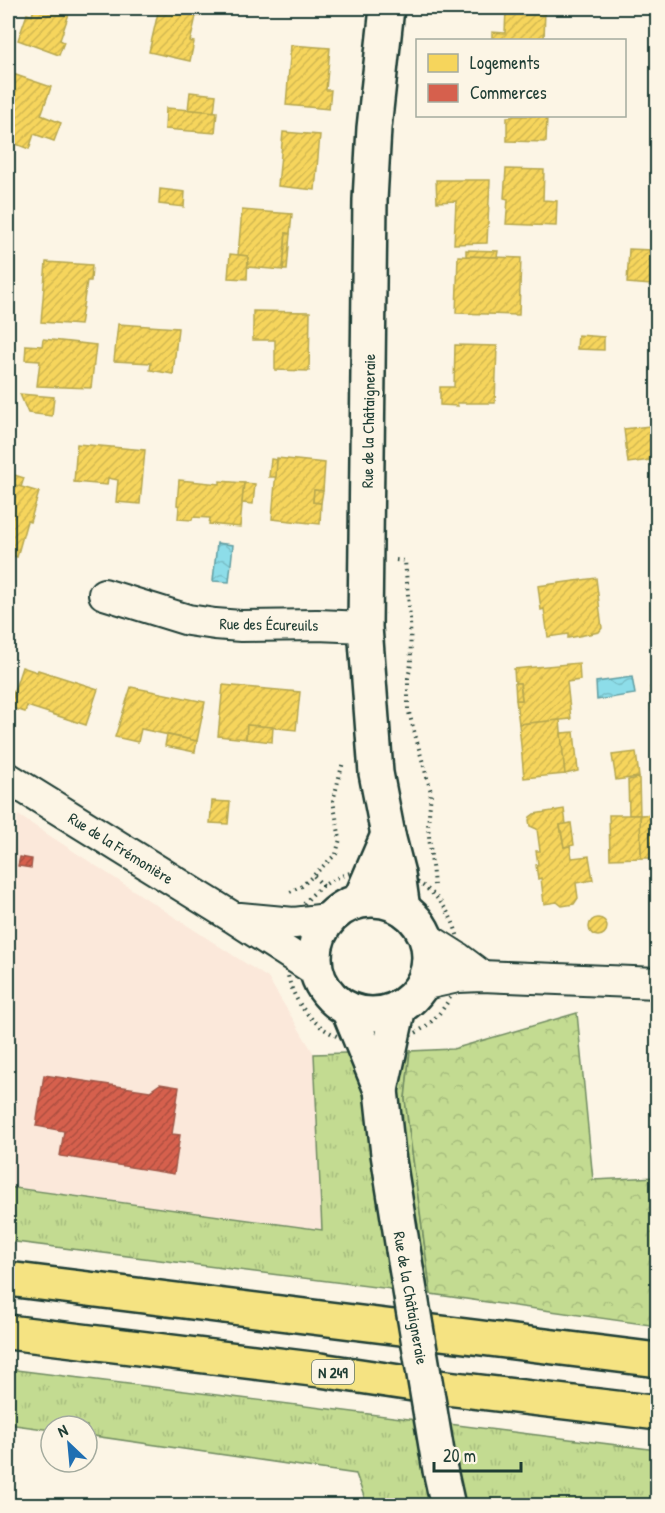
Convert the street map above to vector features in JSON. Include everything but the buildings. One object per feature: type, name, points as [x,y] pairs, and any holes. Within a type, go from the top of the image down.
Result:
[{"type":"highway","points":[[8,1279],[657,1360]]},
{"type":"highway","name":"N 249","points":[[8,1332],[657,1413]]},
{"type":"street","name":"Rue de la Châtaigneraie","points":[[377,882],[388,835],[376,773],[365,627],[370,200],[374,128],[387,8]]},
{"type":"street","name":"Rue des Écureuils","points":[[104,594],[188,620],[215,624],[365,627]]},
{"type":"street","name":"Rue de la Frémonière","points":[[8,778],[234,918],[290,937],[316,971]]},
{"type":"street","points":[[377,882],[375,900],[390,902],[417,921],[425,937],[429,953],[428,969],[377,1043]]},
{"type":"street","points":[[290,937],[328,919],[377,882]]},
{"type":"street","points":[[316,971],[315,952],[318,935],[328,919]]},
{"type":"street","points":[[425,937],[467,971]]},
{"type":"street","name":"Rue de la Châtaigneraie","points":[[316,971],[323,986],[334,1000],[348,1009],[377,1043],[388,1154],[440,1470],[448,1506]]},
{"type":"street","points":[[348,1009],[365,1014],[383,1013],[410,995],[467,971],[657,983]]},
{"type":"path","points":[[366,560],[405,561],[411,629],[408,709],[430,792],[428,826],[435,895]]},
{"type":"path","points":[[287,894],[302,886],[336,854],[340,839],[333,801],[345,757]]},
{"type":"path","points":[[358,872],[377,882],[404,875],[420,883],[435,895],[447,910],[456,930],[467,971],[450,1000],[423,1030],[405,1039],[377,1043],[353,1042],[334,1035],[304,1011],[290,983],[286,962],[290,937],[298,913],[314,893],[332,880],[358,872]]},
{"type":"path","points":[[314,876],[324,887]]},
{"type":"shaded area","points":[[18,815],[268,978],[314,1054],[322,1230],[8,1187],[8,887]]},
{"type":"green space","points":[[577,1013],[593,1180],[657,1177],[657,1326],[431,1294],[405,1099],[410,1051],[453,1049]]},
{"type":"green space","points":[[410,1051],[405,1099],[431,1294],[8,1241],[8,1187],[322,1230],[314,1054]]},
{"type":"green space","points":[[8,1369],[657,1450],[657,1505],[367,1505],[356,1474],[99,1437],[99,1414],[39,1414],[39,1428],[8,1424]]},
{"type":"water","points":[[217,543],[233,545],[229,582],[213,581]]},
{"type":"water","points":[[632,677],[635,694],[597,700],[596,682]]}]
